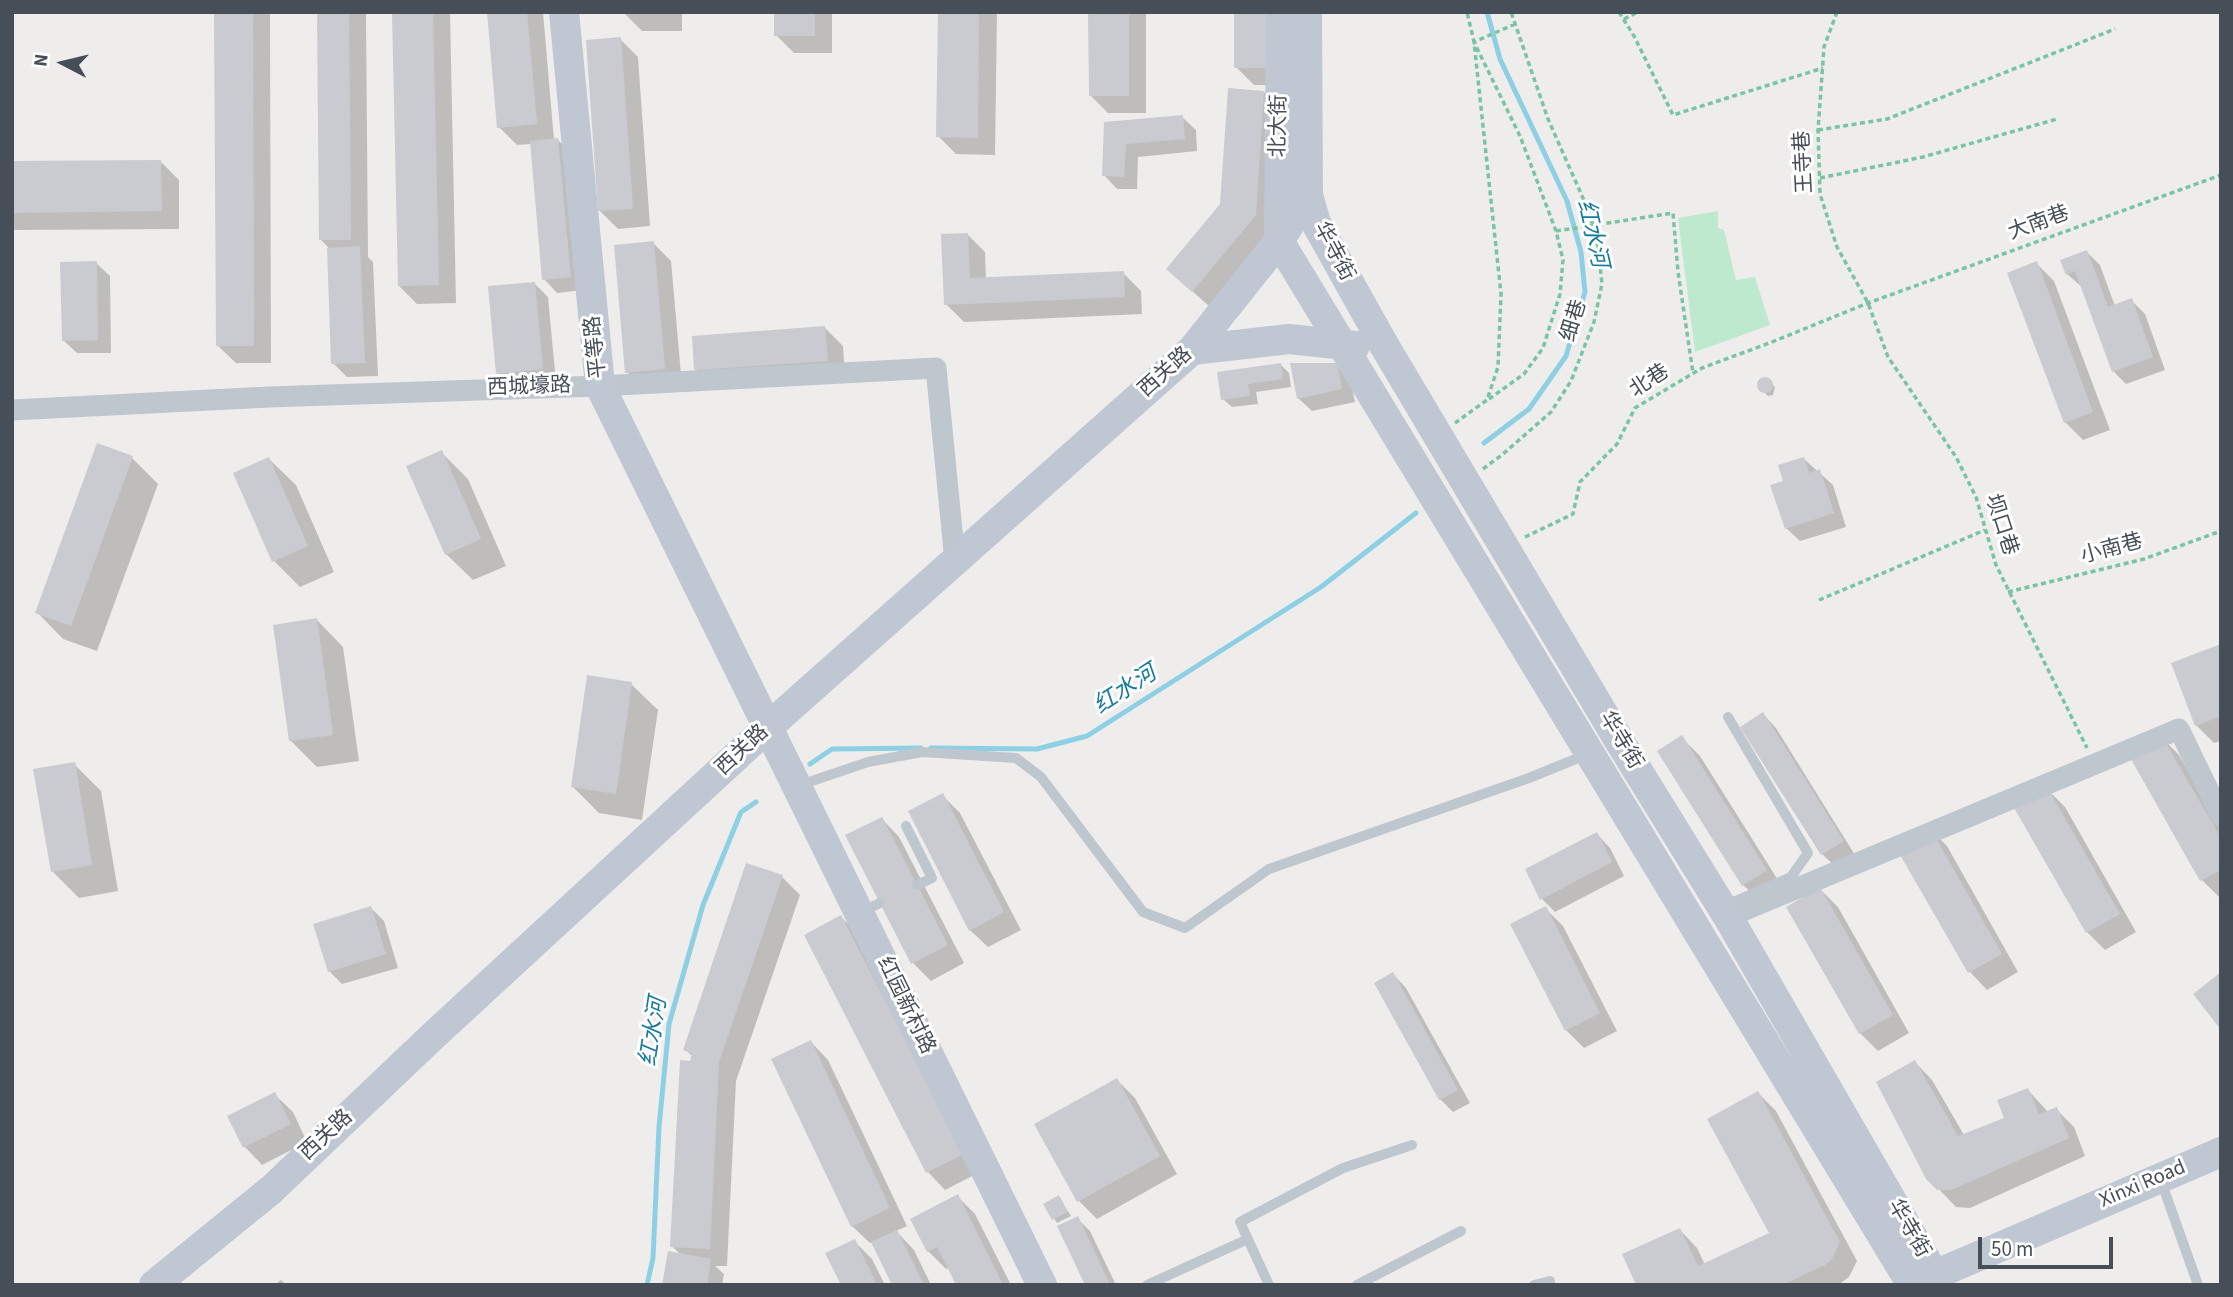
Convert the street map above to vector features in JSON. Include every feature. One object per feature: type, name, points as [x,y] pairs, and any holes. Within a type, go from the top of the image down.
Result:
[{"type":"main road","name":"平等路","points":[[564,12],[600,386],[767,728]]},
{"type":"main road","name":"北大街","points":[[1279,241],[1281,12]]},
{"type":"main road","name":"北大街","points":[[1307,12],[1308,195]]},
{"type":"main road","name":"西关路","points":[[154,1285],[271,1190],[434,1035],[767,728],[1192,350],[1279,241],[1308,195]]},
{"type":"main road","name":"华寺街","points":[[1308,195],[1316,223],[1384,345],[1620,742],[1725,912],[1924,1282]]},
{"type":"main road","name":"华寺街","points":[[1279,241],[1924,1282]]},
{"type":"main road","points":[[1192,350],[1289,339],[1344,346],[1384,345]]},
{"type":"main road","name":"红园新村路","points":[[767,728],[796,787],[869,908],[1042,1285]]},
{"type":"main road","name":"Xinxi Road","points":[[1924,1282],[2221,1152]]},
{"type":"street","name":"西城壕路","points":[[12,410],[269,397],[600,386],[936,368],[955,561]]},
{"type":"street","points":[[1725,912],[2179,729],[2221,816]]},
{"type":"lane","points":[[1725,912],[1791,877],[1808,853],[1728,717]]},
{"type":"lane","points":[[796,787],[868,762],[922,752],[1016,758],[1041,777],[1143,912],[1185,928],[1269,869],[1529,778],[1620,742]]},
{"type":"lane","points":[[906,826],[932,878],[917,885]]},
{"type":"lane","points":[[1269,1285],[1240,1222],[1343,1168],[1412,1144]]},
{"type":"lane","points":[[2160,1178],[2198,1285]]},
{"type":"lane","points":[[1357,1285],[1461,1231]]},
{"type":"lane","points":[[1147,1285],[1248,1239]]},
{"type":"lane","points":[[1534,1285],[1550,1281]]},
{"type":"path","points":[[1467,12],[1474,42],[1502,294],[1498,367],[1487,400]]},
{"type":"path","name":"细巷","points":[[1465,481],[1503,454],[1551,412],[1571,380],[1594,322],[1602,284],[1598,246],[1592,224],[1548,119],[1511,12]]},
{"type":"path","points":[[1619,12],[1673,116],[1822,68]]},
{"type":"path","points":[[1623,19],[1638,12]]},
{"type":"path","name":"王寺巷","points":[[1837,12],[1824,47],[1822,68],[1818,131],[1820,194],[1838,247],[1868,303]]},
{"type":"path","points":[[1474,42],[1515,24]]},
{"type":"path","points":[[1818,131],[1887,119],[2115,29]]},
{"type":"path","points":[[1438,435],[1524,374],[1543,348],[1560,294],[1563,260],[1556,231],[1520,136],[1474,42]]},
{"type":"path","points":[[1820,178],[1923,158],[2057,119]]},
{"type":"path","name":"大南巷","points":[[1868,303],[2221,175]]},
{"type":"path","points":[[1556,231],[1673,214],[1678,272],[1693,373]]},
{"type":"path","name":"北巷","points":[[1504,547],[1573,514],[1580,482],[1617,444],[1635,408],[1693,373],[1868,303]]},
{"type":"path","name":"坝口巷","points":[[1868,303],[1888,357],[1956,457],[1976,497],[1996,565],[2008,592],[2095,762]]},
{"type":"path","points":[[1819,600],[1985,530]]},
{"type":"path","name":"小南巷","points":[[2008,592],[2144,559],[2221,531]]},
{"type":"green space","points":[[1718,211],[1718,228],[1724,230],[1736,280],[1755,277],[1770,325],[1695,352],[1678,218]]},
{"type":"building","points":[[214,12],[253,12],[254,346],[216,346]]},
{"type":"building","points":[[317,12],[349,12],[351,240],[319,240]]},
{"type":"building","points":[[392,12],[433,12],[439,285],[398,286]]},
{"type":"building","points":[[487,12],[527,12],[537,124],[497,128]]},
{"type":"building","points":[[774,12],[815,12],[815,36],[774,36]]},
{"type":"building","points":[[938,12],[979,12],[978,138],[936,137]]},
{"type":"building","points":[[1088,12],[1129,12],[1129,96],[1089,96]]},
{"type":"building","points":[[1234,12],[1270,12],[1271,68],[1234,68]]},
{"type":"building","points":[[621,37],[633,209],[598,211],[586,40]]},
{"type":"building","points":[[1228,88],[1264,91],[1256,215],[1192,292],[1166,269],[1220,204]]},
{"type":"building","points":[[1183,115],[1185,139],[1126,144],[1124,177],[1102,176],[1104,122]]},
{"type":"building","points":[[558,138],[571,277],[542,280],[530,141]]},
{"type":"building","points":[[161,160],[162,211],[12,213],[12,161]]},
{"type":"building","points":[[968,233],[970,278],[1124,271],[1125,297],[944,305],[941,234]]},
{"type":"building","points":[[654,241],[665,369],[625,373],[614,245]]},
{"type":"building","points":[[360,246],[365,363],[331,364],[327,248]]},
{"type":"building","points":[[2087,250],[2108,307],[2132,298],[2153,357],[2112,372],[2075,271],[2066,275],[2060,260]]},
{"type":"building","points":[[97,261],[98,340],[62,341],[60,262]]},
{"type":"building","points":[[2037,261],[2093,412],[2064,423],[2007,273]]},
{"type":"building","points":[[535,282],[543,369],[496,374],[488,286]]},
{"type":"building","points":[[825,326],[828,361],[694,370],[692,336]]},
{"type":"building","points":[[1281,363],[1283,379],[1248,384],[1250,396],[1221,400],[1217,372]]},
{"type":"building","points":[[1290,363],[1337,363],[1342,389],[1297,399]]},
{"type":"building","points":[[1765,377],[1773,385],[1765,393],[1757,385]]},
{"type":"building","points":[[97,443],[133,456],[71,626],[35,613]]},
{"type":"building","points":[[442,450],[481,539],[445,555],[406,466]]},
{"type":"building","points":[[269,457],[308,546],[272,562],[233,473]]},
{"type":"building","points":[[1804,457],[1809,473],[1820,469],[1834,513],[1785,529],[1770,485],[1783,481],[1778,465]]},
{"type":"building","points":[[317,618],[333,735],[289,741],[273,625]]},
{"type":"building","points":[[2221,644],[2221,716],[2195,726],[2171,663]]},
{"type":"building","points":[[587,675],[632,682],[616,794],[571,787]]},
{"type":"building","points":[[1763,712],[1844,841],[1821,855],[1740,727]]},
{"type":"building","points":[[1682,735],[1767,870],[1742,886],[1657,751]]},
{"type":"building","points":[[2161,735],[2221,838],[2221,870],[2200,881],[2128,754]]},
{"type":"building","points":[[75,762],[92,865],[51,872],[33,769]]},
{"type":"building","points":[[2047,787],[2120,914],[2086,933],[2013,806]]},
{"type":"building","points":[[943,793],[1004,912],[969,931],[908,811]]},
{"type":"building","points":[[882,817],[948,945],[911,964],[845,835]]},
{"type":"building","points":[[1929,826],[2002,954],[1968,973],[1895,846]]},
{"type":"building","points":[[1597,832],[1612,862],[1540,900],[1525,869]]},
{"type":"building","points":[[746,863],[783,875],[719,1062],[710,1249],[670,1247],[680,1060],[690,1061],[692,1053],[683,1050]]},
{"type":"building","points":[[1820,887],[1893,1015],[1859,1034],[1786,907]]},
{"type":"building","points":[[371,906],[386,954],[328,972],[313,924]]},
{"type":"building","points":[[1546,906],[1600,1013],[1565,1031],[1510,924]]},
{"type":"building","points":[[841,915],[964,1154],[926,1173],[804,935]]},
{"type":"building","points":[[1393,972],[1458,1090],[1439,1100],[1374,983]]},
{"type":"building","points":[[2221,972],[2221,1030],[2193,994]]},
{"type":"building","points":[[811,1040],[890,1208],[851,1227],[771,1059]]},
{"type":"building","points":[[1915,1060],[1958,1136],[2004,1118],[1997,1100],[2028,1088],[2039,1114],[2057,1107],[2069,1138],[1951,1190],[1937,1190],[1926,1179],[1876,1082]]},
{"type":"building","points":[[1117,1078],[1160,1156],[1077,1202],[1034,1124]]},
{"type":"building","points":[[1758,1091],[1840,1242],[1832,1259],[1782,1285],[1636,1285],[1622,1254],[1680,1228],[1698,1266],[1769,1233],[1707,1119]]},
{"type":"building","points":[[275,1092],[291,1124],[243,1148],[227,1116]]},
{"type":"building","points":[[958,1194],[1003,1285],[956,1285],[937,1247],[927,1252],[910,1219]]},
{"type":"building","points":[[1059,1195],[1068,1212],[1052,1220],[1043,1204]]},
{"type":"building","points":[[1078,1216],[1110,1285],[1085,1285],[1057,1226]]},
{"type":"building","points":[[897,1230],[924,1285],[892,1285],[871,1242]]},
{"type":"building","points":[[855,1239],[877,1285],[841,1285],[825,1253]]},
{"type":"building","points":[[668,1251],[711,1259],[707,1285],[662,1285]]},
{"type":"waterway","name":"红水河","points":[[1484,443],[1529,409],[1566,356],[1585,292],[1581,252],[1567,201],[1500,59],[1487,12]]},
{"type":"waterway","name":"红水河","points":[[931,748],[1037,749],[1087,736],[1321,587],[1416,513]]},
{"type":"waterway","name":"红水河","points":[[810,764],[832,749],[921,748]]},
{"type":"waterway","name":"红水河","points":[[647,1285],[653,1258],[659,1127],[669,1024],[703,905],[741,812],[756,802]]}]
